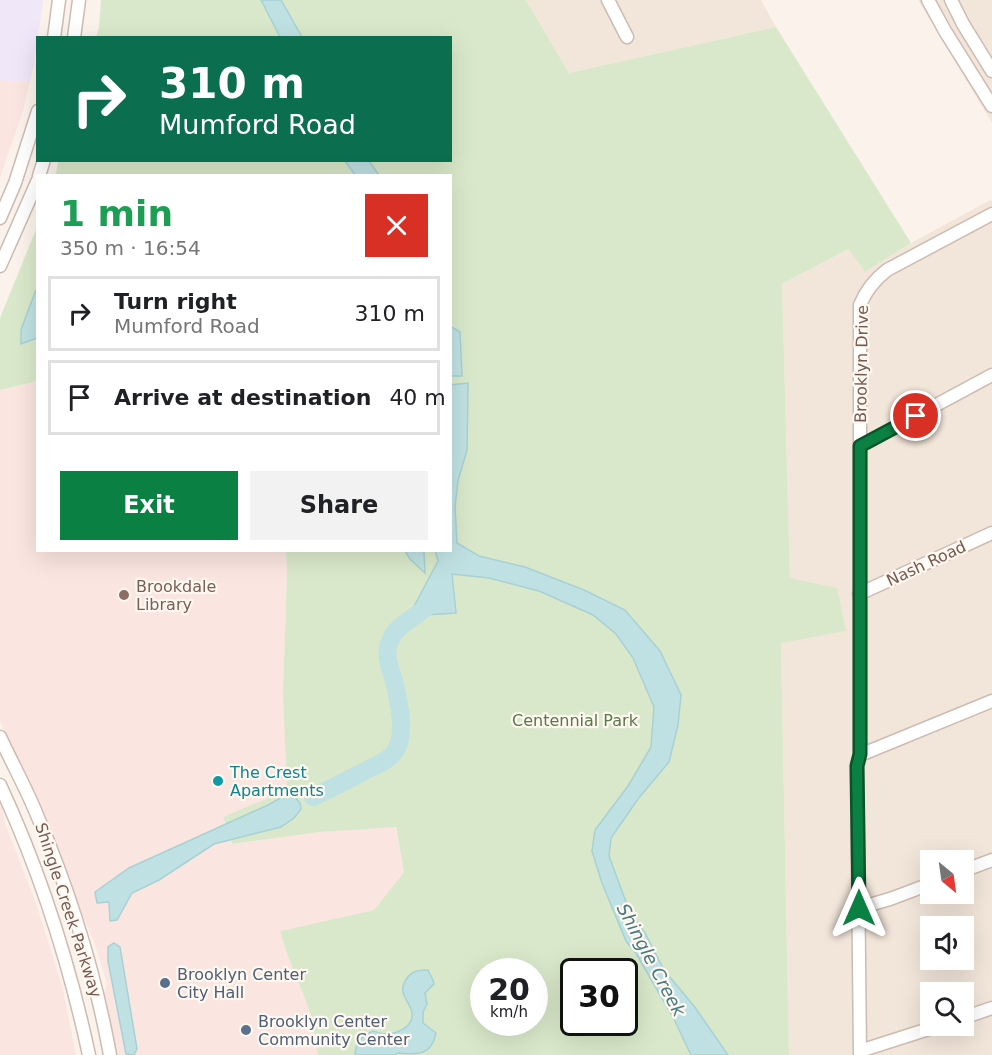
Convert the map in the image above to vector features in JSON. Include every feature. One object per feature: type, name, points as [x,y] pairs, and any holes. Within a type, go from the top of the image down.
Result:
[{"type":"street","points":[[54,36],[58,0]]},
{"type":"street","points":[[74,36],[79,0]]},
{"type":"street","points":[[608,0],[627,37]]},
{"type":"street","points":[[928,0],[992,106]]},
{"type":"street","points":[[951,0],[992,71]]},
{"type":"street","points":[[0,218],[15,183],[36,117]]},
{"type":"street","points":[[0,266],[36,185]]},
{"type":"street","name":"Brooklyn Drive","points":[[860,1053],[857,766],[860,754],[860,305],[866,291],[887,270],[992,214]]},
{"type":"street","points":[[860,446],[992,375]]},
{"type":"street","name":"Nash Road","points":[[860,594],[992,533]]},
{"type":"street","points":[[860,754],[992,701]]},
{"type":"street","name":"Shingle Creek Parkway","points":[[0,737],[36,813],[70,904],[99,1002],[110,1055]]},
{"type":"street","name":"Shingle Creek Parkway","points":[[0,785],[17,821],[50,911],[79,1007],[89,1055]]},
{"type":"street","points":[[974,867],[992,860]]},
{"type":"street","points":[[859,908],[920,888]]},
{"type":"street","points":[[974,1014],[992,1008]]},
{"type":"street","points":[[860,1053],[920,1032]]},
{"type":"shaded area","points":[[0,0],[43,0],[38,36],[36,36],[34,63],[23,111],[0,178]]},
{"type":"shaded area","points":[[0,0],[43,0],[30,82],[0,80]]},
{"type":"shaded area","points":[[526,0],[761,0],[776,27],[569,73]]},
{"type":"shaded area","points":[[918,0],[992,0],[992,123]]},
{"type":"shaded area","points":[[992,199],[992,1055],[789,1055],[781,642],[846,631],[790,579],[782,284],[850,249],[865,272],[911,243]]},
{"type":"shaded area","points":[[36,380],[36,552],[286,552],[283,692],[288,790],[223,817],[231,844],[320,832],[395,826],[404,872],[374,910],[280,931],[310,1012],[318,1055],[115,1055],[104,993],[107,983],[95,945],[29,780],[0,722],[0,390]]},
{"type":"shaded area","points":[[0,797],[5,823],[37,906],[63,990],[76,1055],[0,1055]]},
{"type":"green space","name":"Centennial Park","points":[[101,0],[526,0],[569,73],[776,27],[911,243],[865,272],[849,249],[782,284],[790,578],[837,588],[846,631],[781,643],[789,1055],[318,1055],[310,1012],[280,931],[374,910],[404,872],[396,827],[320,832],[232,844],[223,817],[287,790],[283,692],[286,552],[452,552],[452,174],[56,174],[58,162],[452,162],[452,36],[96,36]]},
{"type":"green space","points":[[36,229],[36,380],[0,390],[0,318]]},
{"type":"water","points":[[261,0],[281,0],[301,36],[279,36]]},
{"type":"water","points":[[346,162],[370,162],[378,174],[354,174]]},
{"type":"water","points":[[36,290],[36,338],[21,344],[21,330]]},
{"type":"water","points":[[452,327],[460,332],[462,376],[452,376]]},
{"type":"water","name":"Shingle Creek","points":[[468,383],[467,450],[458,481],[455,507],[457,543],[479,556],[525,567],[584,590],[625,610],[660,651],[681,695],[678,725],[669,762],[638,799],[611,838],[609,856],[629,910],[645,933],[664,970],[694,1006],[728,1055],[691,1055],[674,1019],[637,955],[626,941],[602,883],[592,851],[595,830],[628,786],[651,747],[654,707],[633,658],[616,634],[593,615],[539,591],[489,578],[452,574],[456,613],[409,616],[438,561],[435,552],[452,552],[452,385]]},
{"type":"water","points":[[406,552],[424,552],[425,573]]},
{"type":"water","points":[[293,795],[300,803],[301,809],[294,818],[281,827],[214,844],[159,880],[132,893],[117,920],[110,921],[109,902],[97,903],[95,892],[129,868],[284,796]]},
{"type":"water","points":[[114,943],[120,947],[137,1049],[134,1055],[126,1054],[108,961],[108,947]]},
{"type":"water","points":[[428,970],[434,984],[425,993],[427,1004],[423,1012],[423,1023],[436,1033],[431,1046],[423,1052],[412,1054],[355,1055],[358,1043],[369,1033],[373,1031],[391,1034],[408,1025],[412,1013],[404,995],[404,983],[414,972]]},
{"type":"waterway","points":[[313,797],[379,764],[394,753],[400,737],[401,718],[388,661],[388,646],[398,629],[433,601]]},
{"type":"place","name":"Brookdale Library","points":[[124,595]]},
{"type":"place","name":"The Crest Apartments","points":[[218,781]]},
{"type":"place","name":"Brooklyn Center City Hall","points":[[165,983]]},
{"type":"place","name":"Brooklyn Center Community Center","points":[[246,1030]]},
{"type":"route","points":[[859,908],[857,766],[860,754],[860,446],[916,416]]}]
